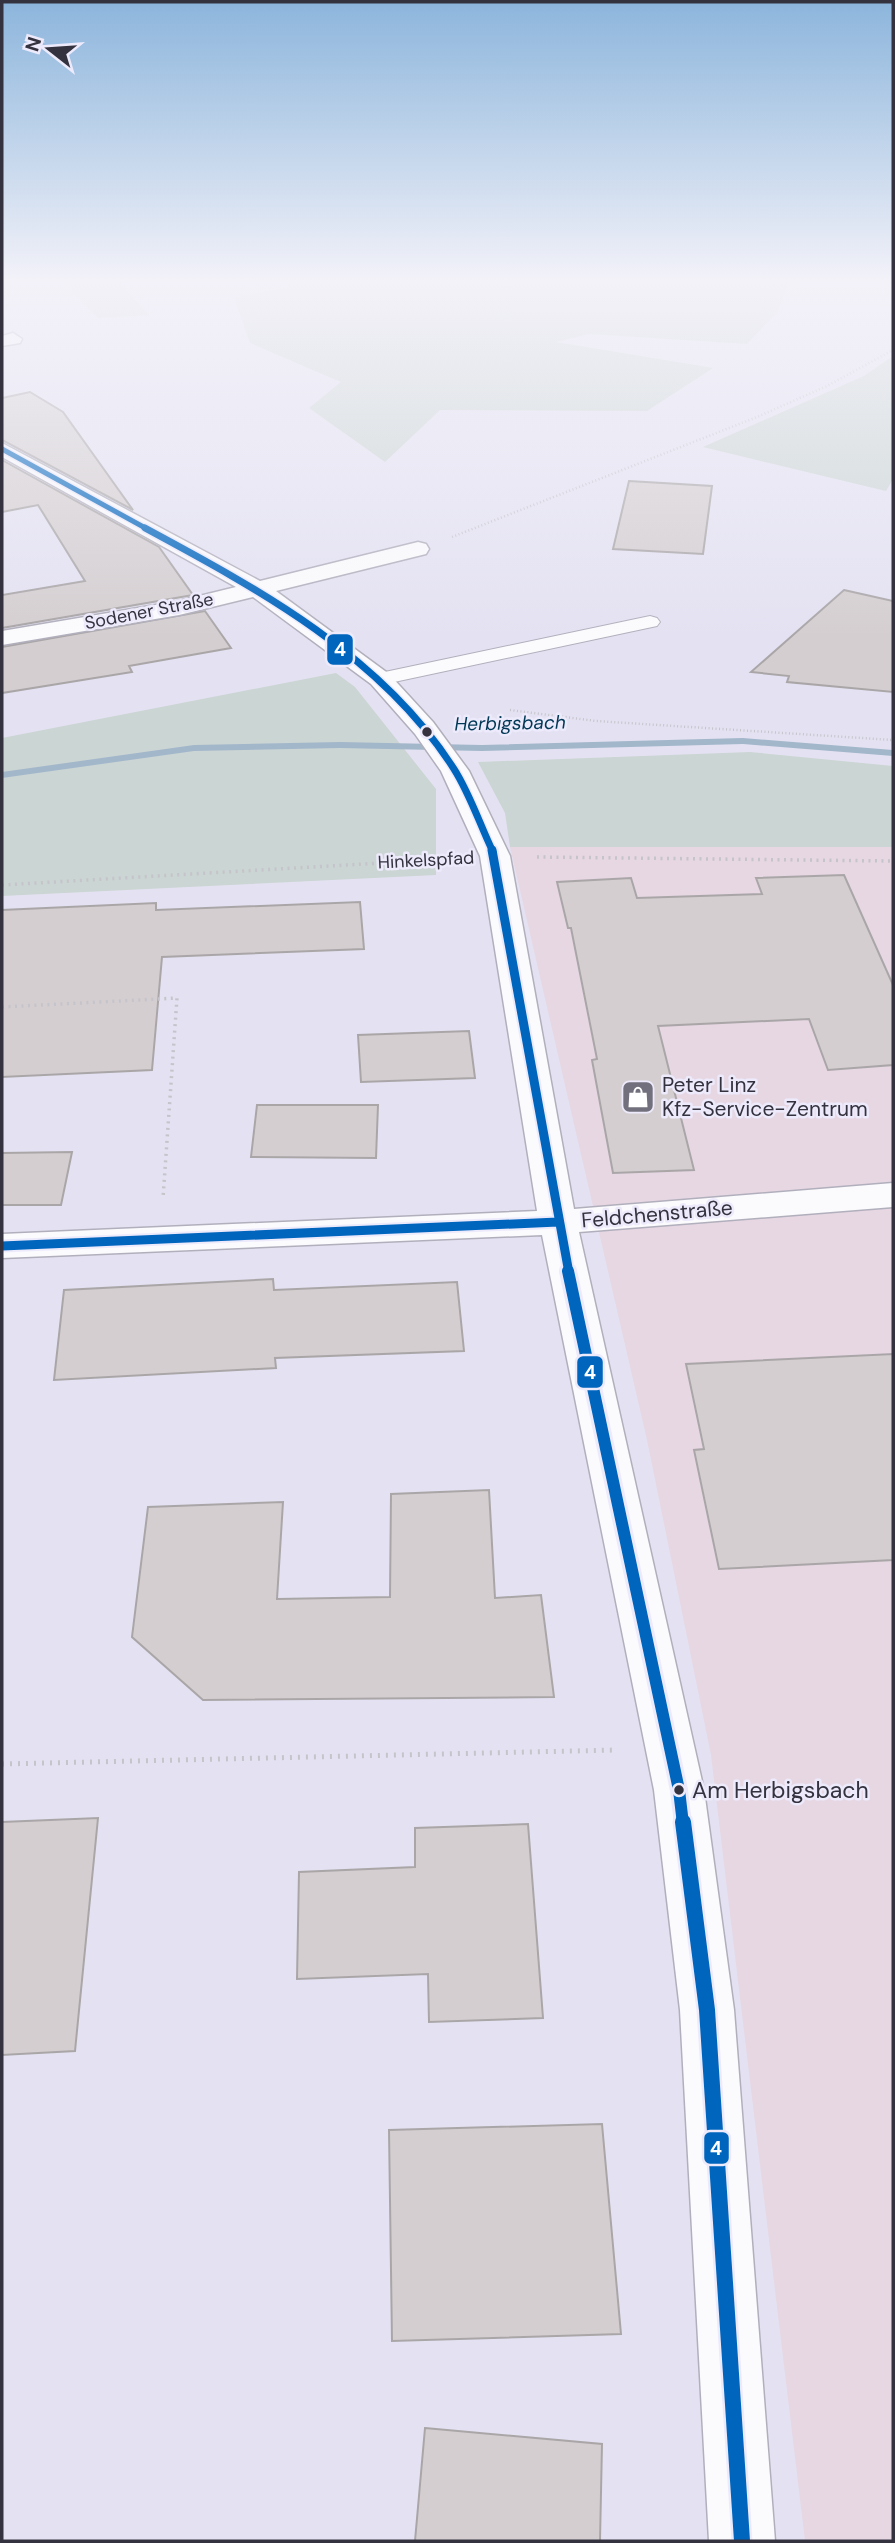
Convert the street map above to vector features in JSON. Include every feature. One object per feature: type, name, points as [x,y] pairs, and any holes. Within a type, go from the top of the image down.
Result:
[{"type":"street","points":[[2,449],[257,589],[380,679],[424,728],[455,771],[495,856],[558,1222],[679,1790],[707,2010],[741,2541]]},
{"type":"street","name":"Sodener Straße","points":[[2,638],[179,608],[418,549]]},
{"type":"street","name":"Feldchenstraße","points":[[2,1246],[558,1222],[893,1195]]},
{"type":"lane","points":[[380,679],[650,622]]},
{"type":"path","points":[[418,549],[596,484],[794,401]]},
{"type":"path","points":[[510,709],[596,721],[893,740]]},
{"type":"path","name":"Hinkelspfad","points":[[2,885],[495,856],[893,861]]},
{"type":"path","points":[[2,1007],[177,998],[160,1238]]},
{"type":"path","points":[[2,1764],[671,1749]]},
{"type":"shaded area","points":[[318,401],[663,401],[647,411],[440,410],[385,462],[309,408]]},
{"type":"shaded area","points":[[808,401],[893,401],[893,479],[886,491],[703,447]]},
{"type":"shaded area","points":[[336,673],[355,687],[436,789],[436,875],[2,896],[2,738]]},
{"type":"shaded area","points":[[750,752],[893,766],[893,847],[510,847],[505,813],[478,762]]},
{"type":"shaded area","points":[[510,847],[893,847],[893,2541],[805,2541],[711,1755],[647,1440]]},
{"type":"building","points":[[2,401],[44,401],[63,412],[133,510],[2,440]]},
{"type":"building","points":[[2,460],[159,547],[193,595],[2,628],[2,595],[85,581],[38,505],[2,512]]},
{"type":"building","points":[[629,481],[712,486],[703,554],[613,549]]},
{"type":"building","points":[[844,590],[893,601],[893,692],[787,682],[789,676],[751,672]]},
{"type":"building","points":[[205,611],[231,648],[129,666],[132,672],[2,693],[2,647]]},
{"type":"building","points":[[844,875],[893,985],[893,1065],[828,1070],[809,1019],[658,1026],[694,1170],[613,1173],[592,1060],[597,1059],[571,928],[568,928],[557,882],[631,878],[637,898],[762,894],[756,878]]},
{"type":"building","points":[[360,902],[364,949],[162,957],[152,1070],[2,1077],[2,910],[156,903],[156,910]]},
{"type":"building","points":[[469,1031],[475,1078],[361,1082],[358,1035]]},
{"type":"building","points":[[257,1105],[378,1105],[376,1158],[251,1157]]},
{"type":"building","points":[[72,1152],[61,1205],[2,1205],[2,1153]]},
{"type":"building","points":[[273,1279],[274,1290],[457,1282],[464,1351],[275,1358],[276,1368],[54,1380],[64,1290]]},
{"type":"building","points":[[893,1354],[893,1560],[719,1569],[694,1450],[704,1449],[686,1364]]},
{"type":"building","points":[[489,1490],[495,1598],[541,1595],[554,1697],[203,1700],[132,1637],[148,1507],[283,1502],[277,1599],[390,1597],[391,1494]]},
{"type":"building","points":[[98,1818],[75,2051],[2,2055],[2,1822]]},
{"type":"building","points":[[528,1824],[543,2018],[429,2022],[428,1974],[297,1979],[299,1872],[415,1867],[415,1828]]},
{"type":"building","points":[[602,2124],[621,2334],[392,2341],[389,2130]]},
{"type":"building","points":[[425,2428],[602,2444],[600,2541],[415,2541]]},
{"type":"waterway","name":"Herbigsbach","points":[[2,775],[194,748],[340,745],[482,748],[743,741],[893,753]]},
{"type":"transit line","name":"4","points":[[2,449],[257,589],[380,679],[424,728],[455,771],[495,856],[558,1222],[679,1790],[707,2010],[742,2541]]},
{"type":"transit line","name":"4","points":[[2,1246],[558,1222]]},
{"type":"place","name":"Peter Linz Kfz-Service-Zentrum","points":[[638,1097]]},
{"type":"place","name":"Am Herbigsbach","points":[[679,1790]]}]
